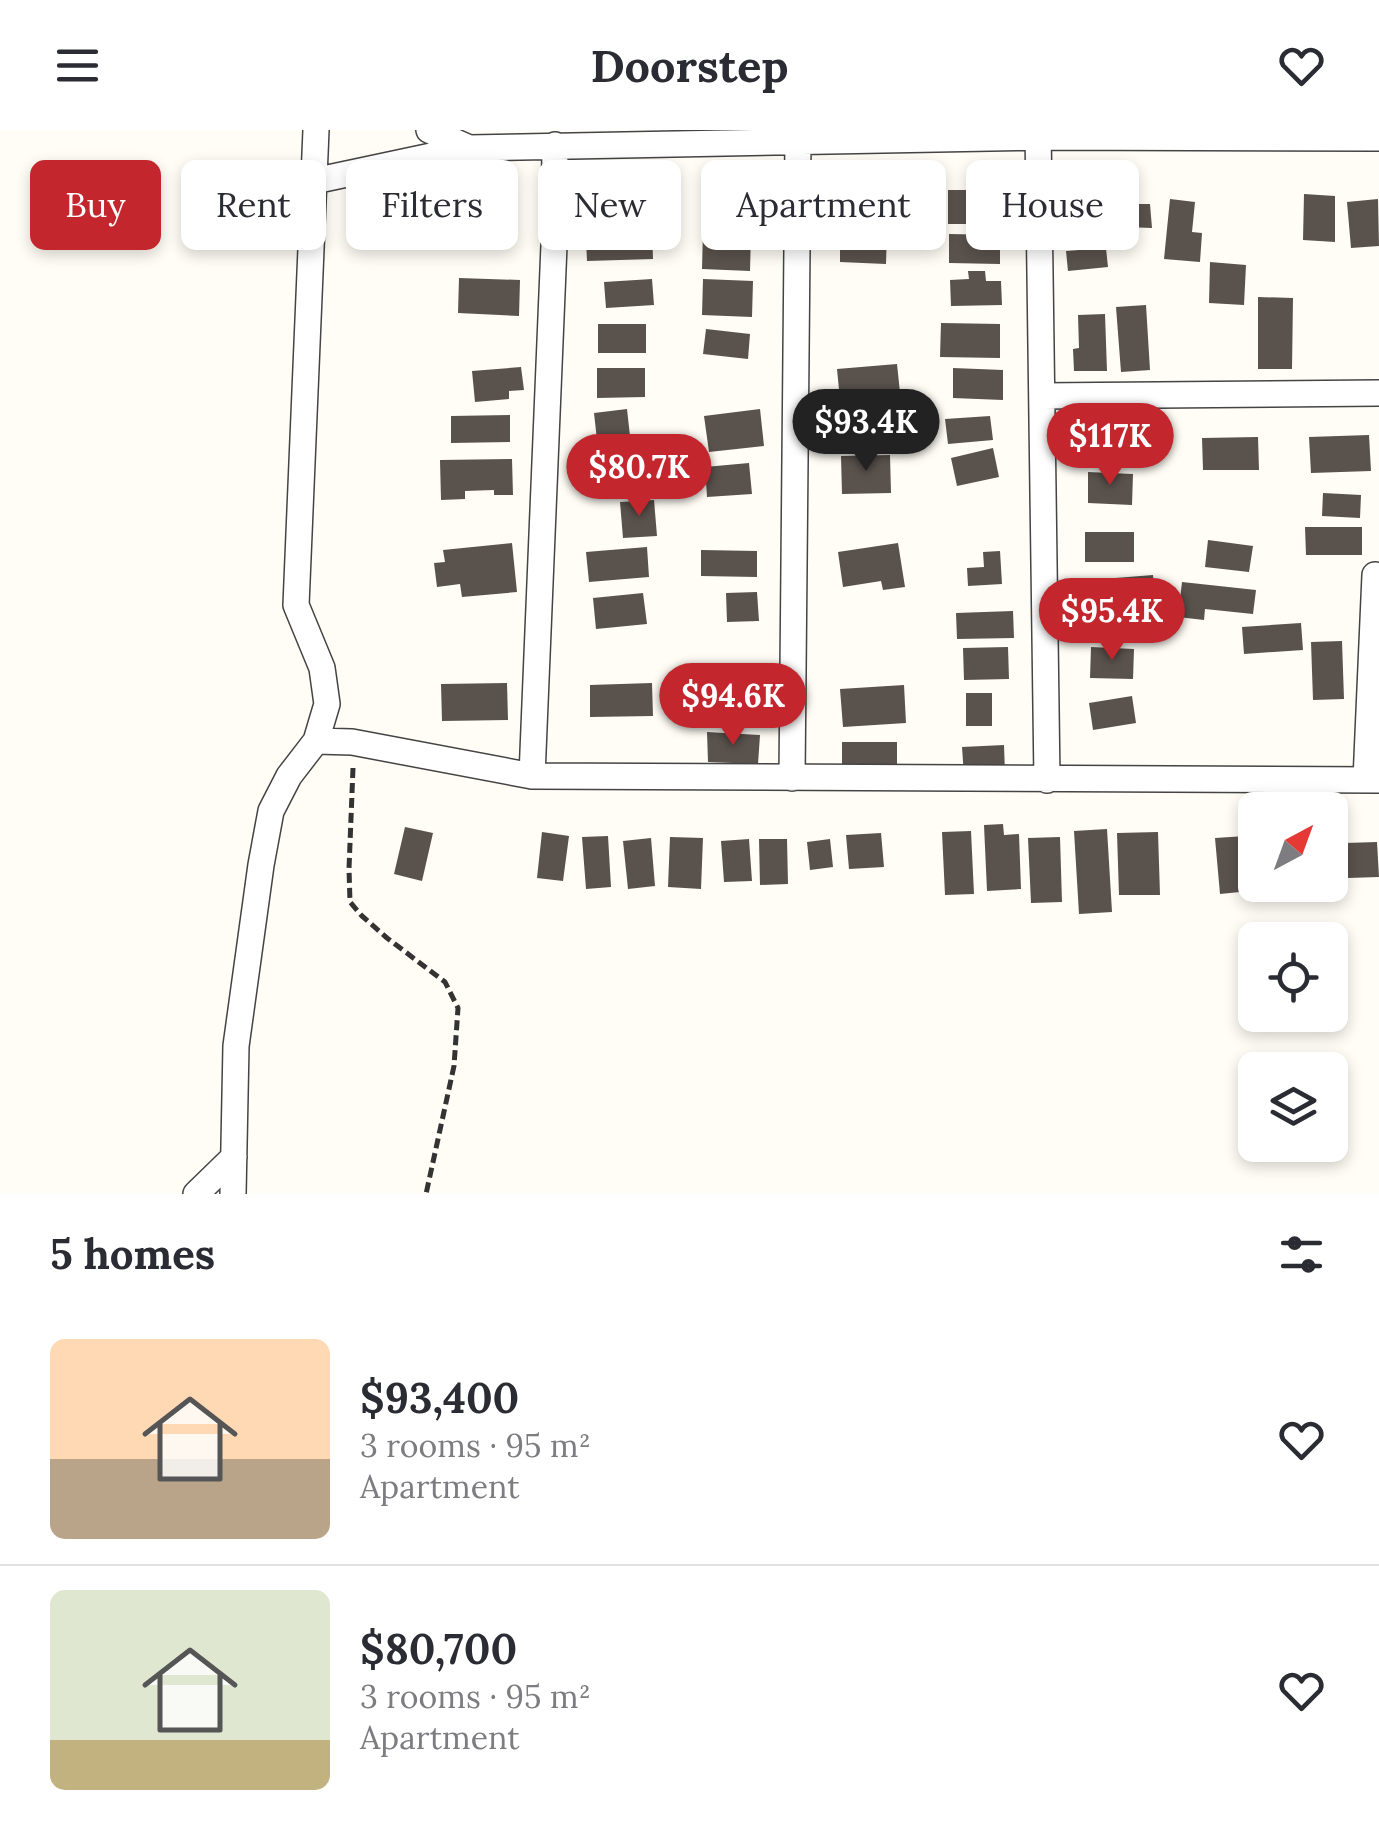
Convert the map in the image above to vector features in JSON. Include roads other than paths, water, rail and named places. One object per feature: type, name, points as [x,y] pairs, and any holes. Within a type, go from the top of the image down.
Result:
[{"type":"street","points":[[315,160],[316,130]]},
{"type":"street","points":[[428,130],[469,148]]},
{"type":"street","points":[[326,178],[469,148],[1038,133],[1379,138]]},
{"type":"street","points":[[1038,133],[1047,780]]},
{"type":"street","points":[[792,778],[798,140]]},
{"type":"street","points":[[532,776],[555,146]]},
{"type":"street","points":[[233,1194],[236,1046],[271,812],[289,776],[316,740],[328,704],[322,668],[296,605],[311,250]]},
{"type":"street","points":[[1042,396],[1379,393]]},
{"type":"street","points":[[316,740],[352,742],[532,776],[1372,780],[1375,574]]},
{"type":"street","points":[[196,1194],[234,1157]]}]
